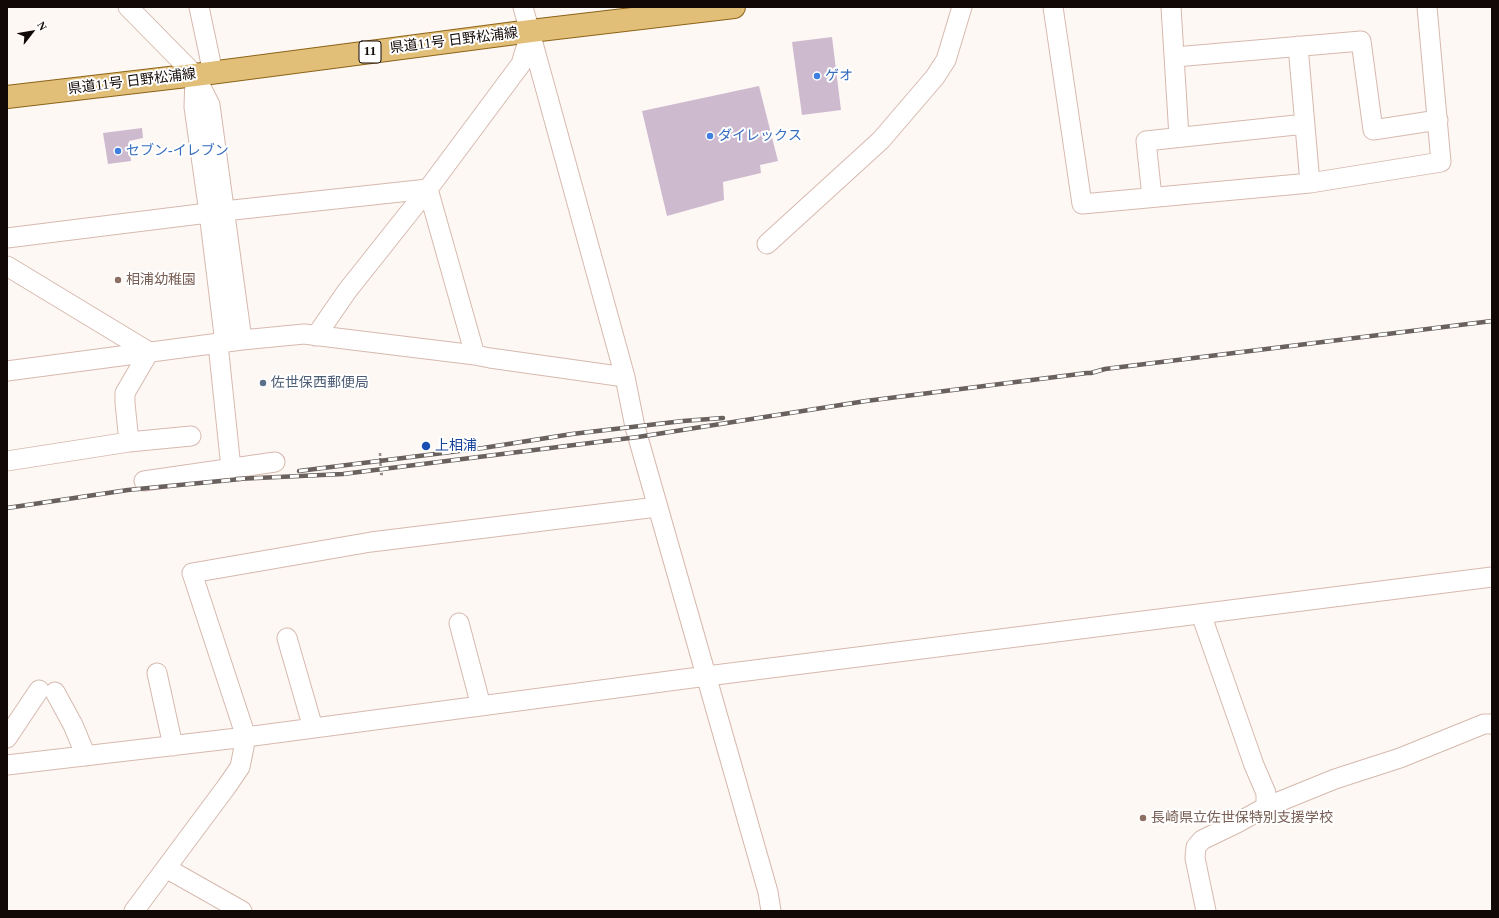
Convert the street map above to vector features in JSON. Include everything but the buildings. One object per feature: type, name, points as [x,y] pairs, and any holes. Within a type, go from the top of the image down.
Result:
[{"type":"main road","name":"県道11号 日野松浦線","points":[[7,97],[204,74],[531,31],[734,7]]},
{"type":"street","points":[[128,7],[204,74]]},
{"type":"street","points":[[199,7],[204,74],[210,105],[216,212],[228,342],[231,468]]},
{"type":"street","points":[[524,7],[625,377],[635,427],[768,892],[771,911]]},
{"type":"street","points":[[767,244],[881,140],[934,77],[946,60],[962,7]]},
{"type":"street","points":[[1053,7],[1082,204],[1310,183],[1441,162],[1427,7]]},
{"type":"street","points":[[1172,7],[1179,137]]},
{"type":"street","points":[[316,336],[347,291],[428,189],[521,64],[531,31]]},
{"type":"street","points":[[1175,57],[1361,41],[1373,130],[1438,120]]},
{"type":"street","points":[[1298,46],[1310,183]]},
{"type":"street","points":[[1152,197],[1146,141],[1305,124]]},
{"type":"street","points":[[7,238],[216,212],[428,189]]},
{"type":"street","points":[[428,189],[475,355]]},
{"type":"street","points":[[7,266],[149,352]]},
{"type":"street","points":[[7,371],[228,342],[304,334],[475,355],[625,377]]},
{"type":"street","points":[[129,442],[125,403],[126,393],[149,352]]},
{"type":"street","points":[[7,461],[129,442],[191,436]]},
{"type":"street","points":[[144,481],[275,462]]},
{"type":"street","points":[[134,911],[240,767],[246,737],[192,572],[371,542],[657,507]]},
{"type":"street","points":[[7,765],[246,737],[707,676],[1492,577]]},
{"type":"street","points":[[1201,614],[1254,765],[1266,793],[1266,807]]},
{"type":"street","points":[[459,623],[481,706]]},
{"type":"street","points":[[288,638],[313,728]]},
{"type":"street","points":[[157,673],[173,746]]},
{"type":"street","points":[[7,738],[47,691],[73,725],[86,756]]},
{"type":"street","points":[[1206,911],[1196,858],[1196,847],[1202,840],[1266,807],[1335,779],[1400,758],[1484,724],[1492,724]]},
{"type":"street","points":[[166,868],[242,911]]},
{"type":"street","points":[[763,911],[768,892]]},
{"type":"path","points":[[380,453],[381,474],[384,474]]},
{"type":"railway","points":[[236,479],[343,474],[638,437],[866,401],[1091,373],[1105,369],[1492,321]]},
{"type":"railway","points":[[299,471],[483,448],[572,434],[683,421],[723,418]]},
{"type":"railway","points":[[7,508],[128,490],[241,479]]},
{"type":"place","name":"ゲオ","points":[[817,76]]},
{"type":"place","name":"ダイレックス","points":[[710,136]]},
{"type":"place","name":"セブン-イレブン","points":[[118,151]]},
{"type":"place","name":"相浦幼稚園","points":[[118,280]]},
{"type":"place","name":"佐世保西郵便局","points":[[263,383]]},
{"type":"place","name":"上相浦","points":[[426,446]]},
{"type":"place","name":"長崎県立佐世保特別支援学校","points":[[1143,818]]}]
